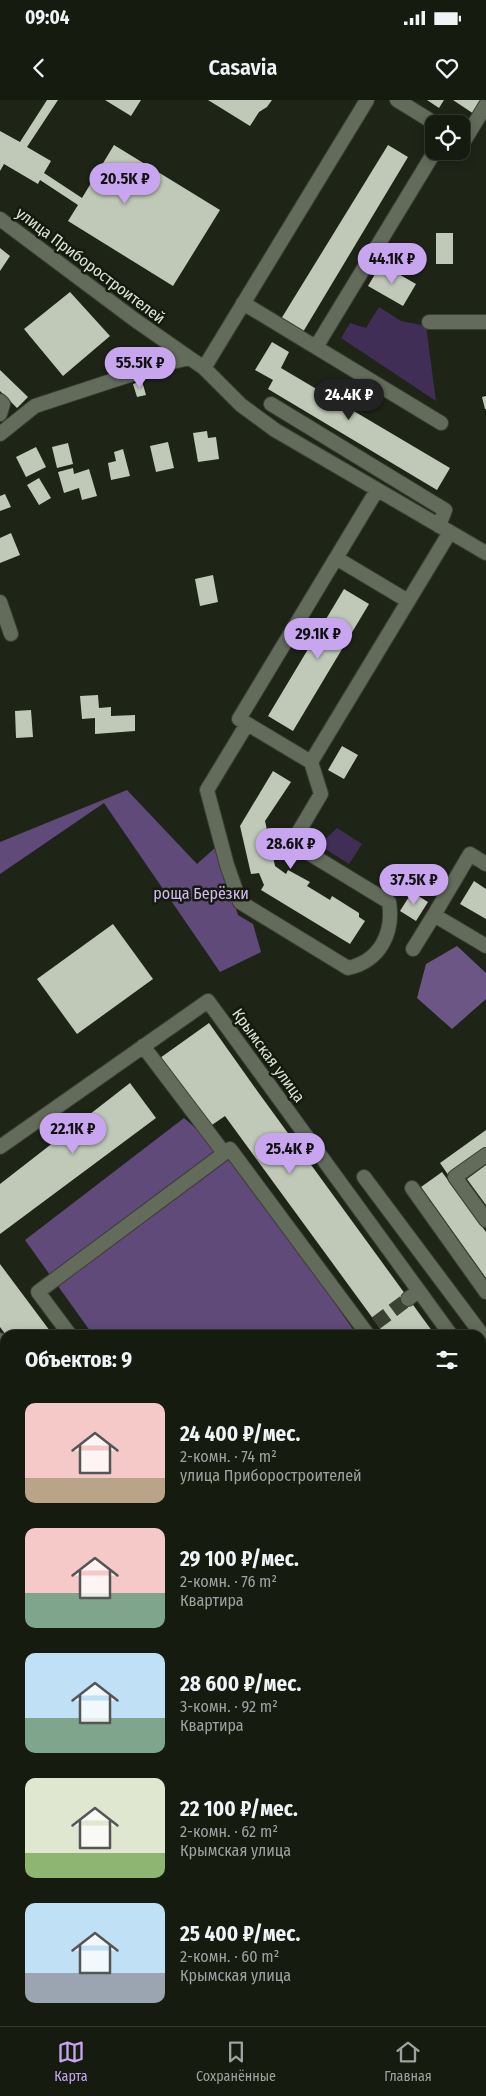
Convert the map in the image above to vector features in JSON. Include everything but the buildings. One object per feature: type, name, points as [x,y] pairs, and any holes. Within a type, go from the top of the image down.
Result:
[{"type":"street","points":[[204,368],[367,100]]},
{"type":"street","points":[[397,100],[425,117]]},
{"type":"street","points":[[470,131],[486,105]]},
{"type":"street","points":[[316,347],[430,160]]},
{"type":"street","name":"улица Приборостроителей","points":[[0,219],[127,314],[204,368],[241,405],[275,430],[486,553]]},
{"type":"street","points":[[243,303],[441,423]]},
{"type":"street","points":[[429,322],[486,322]]},
{"type":"street","points":[[0,434],[35,406],[160,365],[189,358]]},
{"type":"street","points":[[0,401],[3,404],[0,414]]},
{"type":"street","points":[[270,404],[445,510],[445,529],[408,601],[311,762]]},
{"type":"street","points":[[247,724],[207,790],[227,865],[240,902],[348,968],[359,966],[370,959],[383,943],[391,922],[389,902],[292,843],[321,794],[311,762],[239,719],[377,490]]},
{"type":"street","points":[[336,558],[408,601]]},
{"type":"street","points":[[0,602],[11,634]]},
{"type":"street","points":[[413,949],[470,854],[486,864]]},
{"type":"street","points":[[434,915],[486,946]]},
{"type":"street","name":"Крымская улица","points":[[0,1147],[208,1001],[413,1295],[446,1330]]},
{"type":"street","points":[[143,1046],[224,1153]]},
{"type":"street","points":[[66,1330],[38,1292],[230,1149],[370,1329]]},
{"type":"street","points":[[486,1155],[456,1177],[486,1220]]},
{"type":"street","points":[[364,1177],[479,1330]]},
{"type":"street","points":[[412,1188],[486,1292]]},
{"type":"shaded area","points":[[379,307],[401,321],[426,326],[436,401],[341,338],[350,323],[366,328]]},
{"type":"shaded area","points":[[337,828],[362,844],[349,864],[319,845]]},
{"type":"shaded area","points":[[457,946],[486,973],[486,999],[452,1029],[417,998],[426,964]]},
{"type":"green space","name":"роща Берёзки","points":[[127,790],[197,864],[216,847],[238,915],[253,924],[261,952],[220,972],[104,803],[0,874],[0,842]]},
{"type":"green space","points":[[184,1118],[228,1156],[259,1195],[354,1330],[89,1330],[25,1240]]},
{"type":"tunnel","points":[[376,1323],[408,1299]]}]
